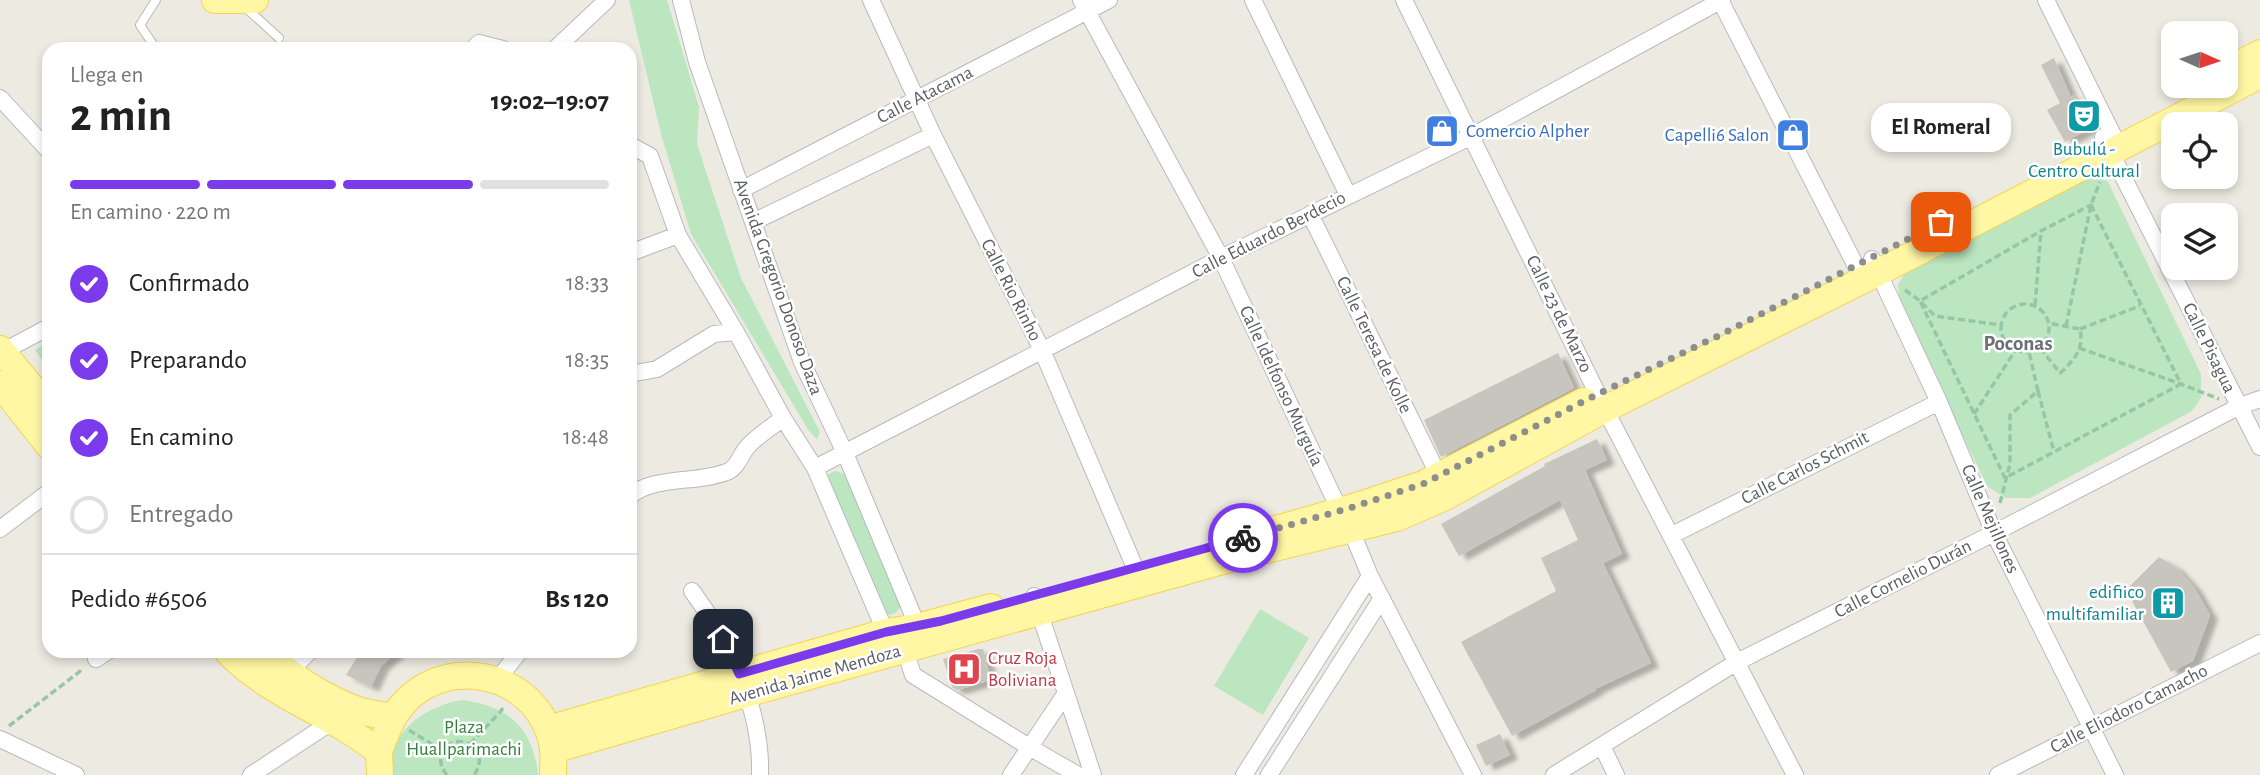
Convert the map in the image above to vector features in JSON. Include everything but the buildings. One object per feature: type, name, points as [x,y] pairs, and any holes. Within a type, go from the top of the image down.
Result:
[{"type":"main road","points":[[2238,65],[2260,53]]},
{"type":"main road","name":"Avenida Jaime Mendoza","points":[[551,751],[742,684],[1346,521],[1602,402],[1867,270],[2111,142],[2260,75]]},
{"type":"main road","name":"Avenida Jaime Mendoza","points":[[2111,142],[2180,98]]},
{"type":"main road","points":[[1,351],[42,400]]},
{"type":"main road","points":[[0,384],[42,437]]},
{"type":"main road","name":"Avenida Jaime Mendoza","points":[[1346,521],[1397,518],[1446,497],[1602,402]]},
{"type":"main road","points":[[234,658],[241,666],[360,710],[392,719]]},
{"type":"main road","points":[[266,658],[280,680],[333,721],[357,734],[380,764]]},
{"type":"main road","points":[[380,764],[392,719],[417,690],[443,678],[471,675],[497,680],[518,691],[536,708],[551,751]]},
{"type":"street","name":"Avenida Gregorio Donoso Daza","points":[[681,0],[697,62],[752,222],[802,362],[845,453],[906,641]]},
{"type":"street","name":"Calle Rio Rinho","points":[[871,0],[933,135],[1042,351],[1139,576]]},
{"type":"street","name":"Calle Atacama","points":[[741,190],[917,99],[1084,6],[1109,0]]},
{"type":"street","points":[[1253,0],[1348,195]]},
{"type":"street","name":"Calle 23 de Marzo","points":[[1404,0],[1602,402],[1795,775]]},
{"type":"street","name":"Calle Eduardo Berdecio","points":[[814,468],[1221,258],[1472,136],[1721,0]]},
{"type":"street","name":"Calle Mejillones","points":[[1721,0],[1939,401],[1994,533],[2115,775]]},
{"type":"street","name":"Calle Pisagua","points":[[2046,0],[2111,142],[2238,407],[2260,447]]},
{"type":"street","points":[[562,42],[605,1]]},
{"type":"street","name":"Calle Idelfonso Murguía","points":[[1084,6],[1221,258],[1370,576],[1474,775]]},
{"type":"street","points":[[0,98],[42,143]]},
{"type":"street","name":"Calle Atacama","points":[[752,222],[933,135]]},
{"type":"street","points":[[637,149],[650,156],[678,235],[814,468],[906,641],[914,675],[1079,775]]},
{"type":"street","name":"Calle Teresa de Kolle","points":[[1310,214],[1438,476]]},
{"type":"street","points":[[637,250],[678,235]]},
{"type":"street","points":[[1,351],[42,330]]},
{"type":"street","points":[[637,373],[657,369],[714,334],[736,332]]},
{"type":"street","name":"Calle Cornelio Durán","points":[[1554,775],[1737,662],[2260,398]]},
{"type":"street","name":"Calle Carlos Schmit","points":[[1672,535],[1939,401]]},
{"type":"street","points":[[637,490],[652,485],[715,477],[734,469],[747,446],[783,418]]},
{"type":"street","points":[[0,529],[42,497]]},
{"type":"street","points":[[1244,775],[1370,576]]},
{"type":"street","points":[[692,591],[713,621],[742,684],[760,749],[760,775]]},
{"type":"street","points":[[1269,775],[1382,598]]},
{"type":"street","points":[[1037,604],[1093,775]]},
{"type":"street","name":"Calle Eliodoro Camacho","points":[[1998,775],[2260,643]]},
{"type":"street","points":[[280,680],[303,658]]},
{"type":"street","points":[[497,680],[514,658]]},
{"type":"street","points":[[1011,775],[1066,693]]},
{"type":"street","points":[[251,775],[333,721]]},
{"type":"street","points":[[0,739],[76,775]]},
{"type":"street","points":[[1602,746],[1616,775]]},
{"type":"lane","points":[[151,42],[140,25],[156,0]]},
{"type":"lane","points":[[236,0],[279,38]]},
{"type":"path","points":[[2091,205],[2181,384]]},
{"type":"path","points":[[1920,301],[2041,230],[2091,205]]},
{"type":"path","points":[[2066,326],[2091,205]]},
{"type":"path","points":[[2035,306],[2041,230]]},
{"type":"path","points":[[1920,301],[1934,316],[2001,325]]},
{"type":"path","points":[[1920,301],[2005,478]]},
{"type":"path","points":[[2020,304],[2035,306],[2043,312],[2049,323],[2048,336],[2040,348],[2029,352],[2015,351],[2005,344],[2002,337],[2001,325],[2006,313],[2020,304]]},
{"type":"path","points":[[2049,323],[2080,329],[2140,306]]},
{"type":"path","points":[[2040,348],[2060,373],[2070,365],[2079,348],[2082,341],[2080,329]]},
{"type":"path","points":[[2079,348],[2238,407]]},
{"type":"path","points":[[1974,414],[2015,351]]},
{"type":"path","points":[[2029,352],[2054,452]]},
{"type":"path","points":[[2005,478],[2181,384]]},
{"type":"path","points":[[2005,478],[2010,464],[2010,415],[2038,391]]},
{"type":"path","points":[[0,733],[98,658]]},
{"type":"path","points":[[470,744],[502,710],[497,680]]},
{"type":"path","points":[[392,719],[443,751]]},
{"type":"path","points":[[447,775],[441,764],[443,751],[454,742],[460,741],[470,744],[477,751],[480,756],[476,773],[482,775]]},
{"type":"green space","points":[[629,0],[667,0],[699,107],[697,144],[741,278],[820,432],[817,439],[809,431],[691,234],[661,134]]},
{"type":"green space","points":[[2086,176],[2098,176],[2108,182],[2201,374],[2201,398],[2192,411],[2030,498],[2006,498],[1987,486],[1900,304],[1898,285],[1905,273]]},
{"type":"green space","points":[[42,346],[42,360],[35,350]]},
{"type":"green space","points":[[835,471],[847,475],[901,606],[894,614],[884,614],[827,481],[828,474]]},
{"type":"green space","points":[[1260,609],[1309,638],[1263,715],[1214,686]]},
{"type":"green space","name":"Plaza Huallparimachi","points":[[461,700],[492,707],[515,721],[530,744],[538,775],[391,775],[396,746],[411,724],[433,709]]},
{"type":"way so far","points":[[1243,538],[1423,484],[1941,222]]},
{"type":"place","name":"Bubulú - Centro Cultural","points":[[2084,116]]},
{"type":"place","name":"Comercio Alpher","points":[[1442,131]]},
{"type":"place","name":"Capelli6 Salon","points":[[1793,135]]},
{"type":"place","name":"El Romeral","points":[[1941,222]]},
{"type":"place","name":"edifiico multifamiliar","points":[[2168,603]]},
{"type":"place","name":"Cruz Roja Boliviana","points":[[964,669]]},
{"type":"district","name":"Poconas","points":[[2018,343]]},
{"type":"route","points":[[723,639],[739,674],[886,632],[941,621],[1243,538]]}]
